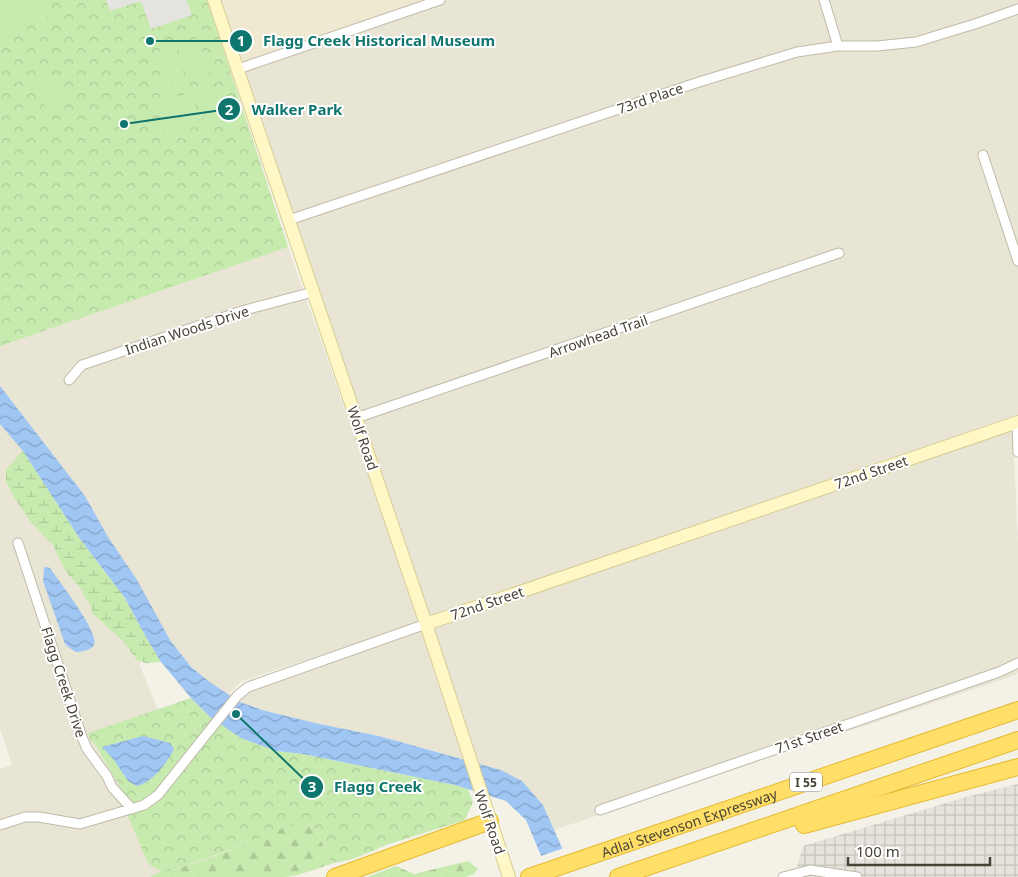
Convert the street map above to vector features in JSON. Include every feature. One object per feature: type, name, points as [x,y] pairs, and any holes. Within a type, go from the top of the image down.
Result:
[{"type":"highway","name":"Adlai Stevenson Expressway","points":[[529,877],[1018,710]]},
{"type":"highway","name":"Adlai Stevenson Expressway","points":[[626,874],[1018,740]]},
{"type":"highway","points":[[626,874],[1018,767]]},
{"type":"highway","points":[[334,877],[490,821]]},
{"type":"street","name":"Wolf Road","points":[[214,0],[426,624],[509,877]]},
{"type":"street","points":[[238,69],[440,0]]},
{"type":"street","points":[[824,0],[838,46]]},
{"type":"street","name":"73rd Place","points":[[289,220],[699,82],[797,52],[838,46],[876,46],[916,42],[1018,9]]},
{"type":"street","points":[[983,155],[1018,261]]},
{"type":"street","name":"Arrowhead Trail","points":[[356,418],[839,253]]},
{"type":"street","name":"Indian Woods Drive","points":[[69,380],[82,366],[245,310],[313,292]]},
{"type":"street","points":[[1017,422],[1018,452]]},
{"type":"street","name":"72nd Street","points":[[0,825],[26,817],[80,824],[144,805],[158,795],[236,696],[248,687],[426,624],[1017,422]]},
{"type":"street","name":"Flagg Creek Drive","points":[[18,543],[84,743],[107,776],[112,787],[132,809]]},
{"type":"street","name":"71st Street","points":[[600,810],[999,672],[1018,663]]},
{"type":"street","points":[[783,877],[810,870],[857,877]]},
{"type":"shaded area","points":[[106,0],[186,0],[192,15],[151,29],[141,1],[110,11]]},
{"type":"shaded area","points":[[214,0],[440,0],[238,69]]},
{"type":"shaded area","points":[[443,0],[1018,0],[1018,422],[1013,433],[1018,542],[1018,672],[1016,675],[554,830],[543,805],[501,770],[475,763],[243,70]]},
{"type":"shaded area","points":[[288,247],[420,623],[242,681],[222,700],[161,650],[0,394],[0,346]]},
{"type":"shaded area","points":[[0,409],[31,455],[141,638],[140,666],[217,854],[169,877],[0,877],[0,769],[12,765],[0,729]]},
{"type":"shaded area","points":[[423,631],[466,760],[379,736],[262,710],[240,702],[249,691]]},
{"type":"shaded area","points":[[1018,784],[1018,877],[794,877],[803,846],[966,797]]},
{"type":"green space","points":[[0,0],[207,0],[288,247],[0,346]]},
{"type":"green space","points":[[0,0],[45,0],[49,17],[0,34]]},
{"type":"green space","points":[[198,38],[209,73],[188,80],[177,45]]},
{"type":"green space","points":[[174,46],[186,81],[165,87],[154,53]]},
{"type":"green space","points":[[53,75],[56,78],[64,105],[49,112],[46,110],[38,84],[39,80]]},
{"type":"green space","points":[[210,87],[220,119],[205,124],[194,92]]},
{"type":"green space","points":[[191,93],[201,125],[186,130],[176,97]]},
{"type":"green space","points":[[172,99],[182,131],[167,136],[157,103]]},
{"type":"green space","points":[[23,451],[80,539],[125,598],[161,662],[146,663],[137,660],[123,641],[93,614],[90,604],[80,587],[66,572],[53,545],[30,521],[13,496],[6,481],[6,471]]},
{"type":"green space","points":[[191,698],[210,717],[241,738],[276,751],[303,754],[455,785],[468,789],[473,802],[465,820],[389,844],[353,859],[334,863],[329,859],[316,829],[297,824],[169,871],[162,871],[151,866],[147,861],[129,819],[122,790],[95,744],[90,740],[88,733]]},
{"type":"green space","points":[[263,813],[316,829],[329,859],[334,863],[286,877],[150,877],[162,871],[169,871],[201,861],[249,843],[264,834]]},
{"type":"green space","points":[[468,861],[478,869],[474,874],[466,877],[367,877],[396,866],[414,874]]},
{"type":"water","points":[[0,386],[85,496],[108,537],[137,580],[170,640],[191,667],[240,702],[262,710],[379,736],[501,770],[522,781],[543,805],[575,877],[550,877],[526,820],[506,801],[455,785],[303,754],[276,751],[241,738],[210,717],[191,698],[161,662],[125,598],[80,539],[23,451],[0,424]]},
{"type":"water","points":[[44,568],[50,568],[85,619],[94,639],[93,647],[76,652],[65,644],[43,581]]},
{"type":"water","points":[[143,736],[170,743],[174,749],[168,760],[154,776],[137,786],[128,781],[114,760],[102,747]]},
{"type":"pier","points":[[564,848],[577,877],[547,877],[538,857]]},
{"type":"place","name":"Flagg Creek Historical Museum","points":[[150,41]]},
{"type":"place","name":"Walker Park","points":[[124,124]]},
{"type":"place","name":"Flagg Creek","points":[[236,714]]}]
